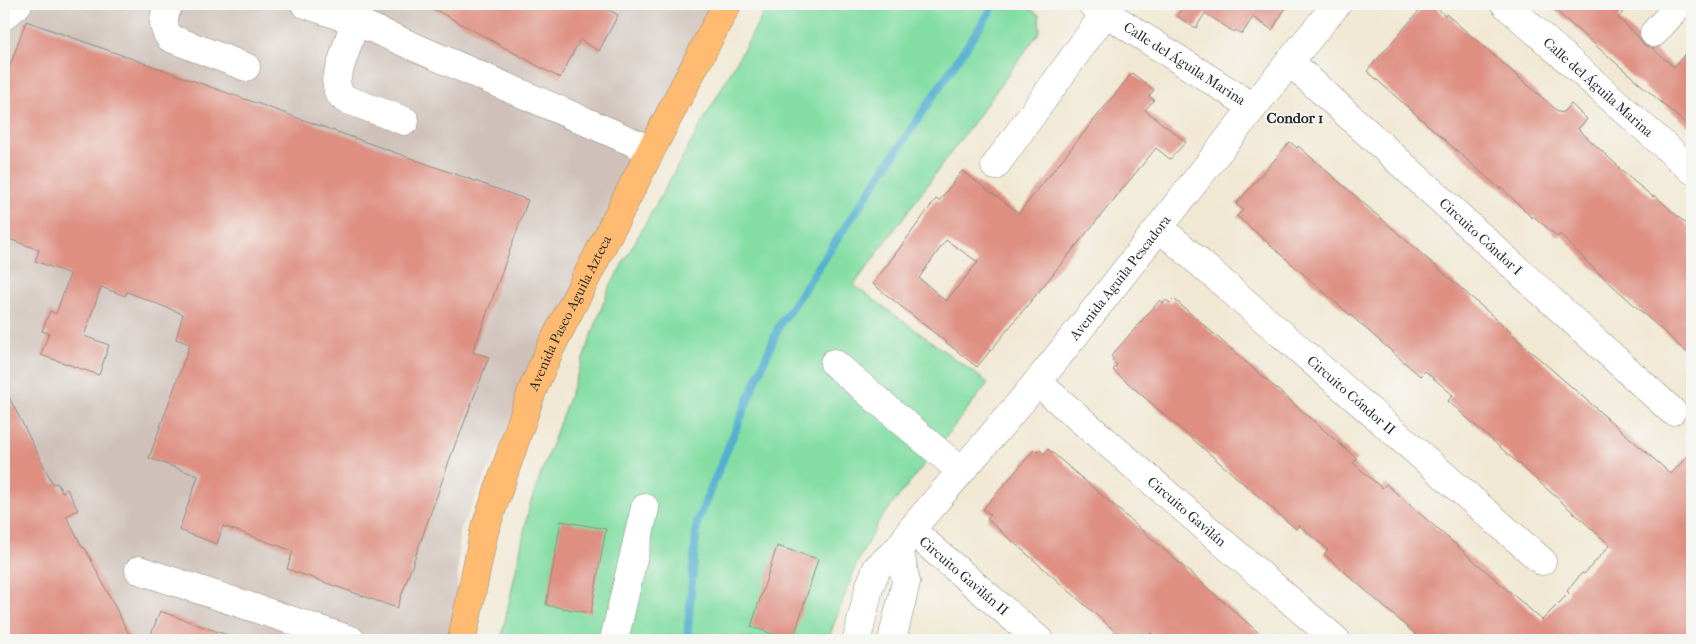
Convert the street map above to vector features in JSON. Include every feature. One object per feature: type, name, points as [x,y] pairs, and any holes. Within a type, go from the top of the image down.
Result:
[{"type":"main road","name":"Avenida Paseo Aguila Azteca","points":[[462,640],[484,532],[532,390],[550,349],[727,4]]},
{"type":"street","points":[[4,16],[18,4]]},
{"type":"street","points":[[169,4],[164,16],[164,30],[170,38],[246,67]]},
{"type":"street","points":[[305,4],[355,21],[651,150]]},
{"type":"street","name":"Avenida Aguila Pescadora","points":[[857,640],[869,588],[877,568],[905,539],[1038,382],[1289,61],[1337,4]]},
{"type":"street","name":"Calle del Águila Marina","points":[[1504,4],[1692,170]]},
{"type":"street","points":[[1654,33],[1680,4]]},
{"type":"street","points":[[995,166],[1099,8]]},
{"type":"street","name":"Calle del Águila Marina","points":[[1099,8],[1253,107]]},
{"type":"street","points":[[355,21],[336,80],[338,92],[345,99],[405,121]]},
{"type":"street","name":"Circuito Cóndor I","points":[[1289,61],[1672,411]]},
{"type":"street","name":"Circuito Cóndor II","points":[[1160,228],[1542,562]]},
{"type":"street","points":[[834,363],[961,471]]},
{"type":"street","name":"Circuito Gavilán","points":[[1038,382],[1336,640]]},
{"type":"street","points":[[614,640],[645,508]]},
{"type":"street","points":[[892,640],[906,582],[905,539]]},
{"type":"street","name":"Circuito Gavilán II","points":[[905,539],[1039,640]]},
{"type":"street","points":[[139,570],[351,640]]},
{"type":"shaded area","points":[[4,4],[726,4],[548,347],[459,532],[456,640],[4,640]]},
{"type":"green space","points":[[769,4],[1023,4],[1039,15],[1040,31],[854,285],[988,383],[877,524],[856,565],[828,640],[501,640],[530,504],[609,288]]},
{"type":"building","points":[[425,4],[598,4],[618,15],[599,51],[580,40],[560,78]]},
{"type":"building","points":[[1185,4],[1288,4],[1272,30],[1253,17],[1242,34],[1235,30],[1234,32],[1205,13],[1196,28],[1177,16]]},
{"type":"building","points":[[1425,4],[1434,4],[1445,16],[1446,14],[1560,113],[1571,104],[1587,119],[1578,129],[1618,168],[1653,197],[1655,196],[1692,229],[1692,252],[1688,256],[1692,260],[1692,357],[1592,267],[1560,234],[1558,237],[1533,216],[1532,218],[1501,187],[1500,189],[1367,71]]},
{"type":"building","points":[[1548,4],[1630,4],[1618,18],[1639,37],[1644,45],[1652,48],[1674,67],[1692,46],[1692,129]]},
{"type":"building","points":[[26,21],[528,200],[473,352],[489,357],[457,439],[397,608],[287,569],[293,551],[223,526],[217,544],[179,530],[198,476],[149,458],[190,344],[176,339],[183,314],[127,292],[125,296],[101,287],[84,336],[109,345],[99,375],[41,355],[49,333],[42,331],[50,311],[56,314],[70,274],[35,261],[39,250],[4,237],[4,83]]},
{"type":"building","points":[[1132,73],[1154,90],[1149,96],[1154,100],[1145,110],[1186,142],[1170,159],[1156,148],[977,367],[873,284],[936,199],[939,201],[962,171],[1019,213]],"holes":[[[946,240],[978,262],[946,301],[919,278]]]},
{"type":"building","points":[[1290,142],[1297,148],[1298,146],[1671,474],[1692,451],[1692,640],[1422,640],[1324,554],[1328,550],[1299,525],[1296,529],[1113,370],[1117,365],[1112,361],[1114,359],[1111,356],[1160,300],[1163,303],[1166,300],[1170,303],[1174,299],[1357,459],[1353,463],[1382,488],[1386,484],[1542,620],[1569,593],[1567,591],[1582,573],[1584,574],[1610,545],[1448,401],[1453,395],[1425,371],[1420,376],[1237,216],[1243,210],[1236,204]]},
{"type":"building","points":[[4,387],[53,484],[57,483],[62,492],[67,489],[78,510],[66,516],[83,548],[85,548],[132,640],[4,640]]},
{"type":"building","points":[[1048,449],[1267,640],[1159,640],[1151,633],[1145,640],[1125,640],[987,519],[991,515],[983,509],[1034,450],[1037,452],[1040,450],[1044,454]]},
{"type":"building","points":[[561,521],[606,529],[591,613],[546,605]]},
{"type":"building","points":[[777,546],[818,559],[793,640],[751,627]]},
{"type":"building","points":[[160,611],[235,638],[234,640],[149,640]]},
{"type":"waterway","points":[[687,640],[697,522],[779,326],[995,4]]},
{"type":"district","name":"Condor 1","points":[[1295,118]]}]
